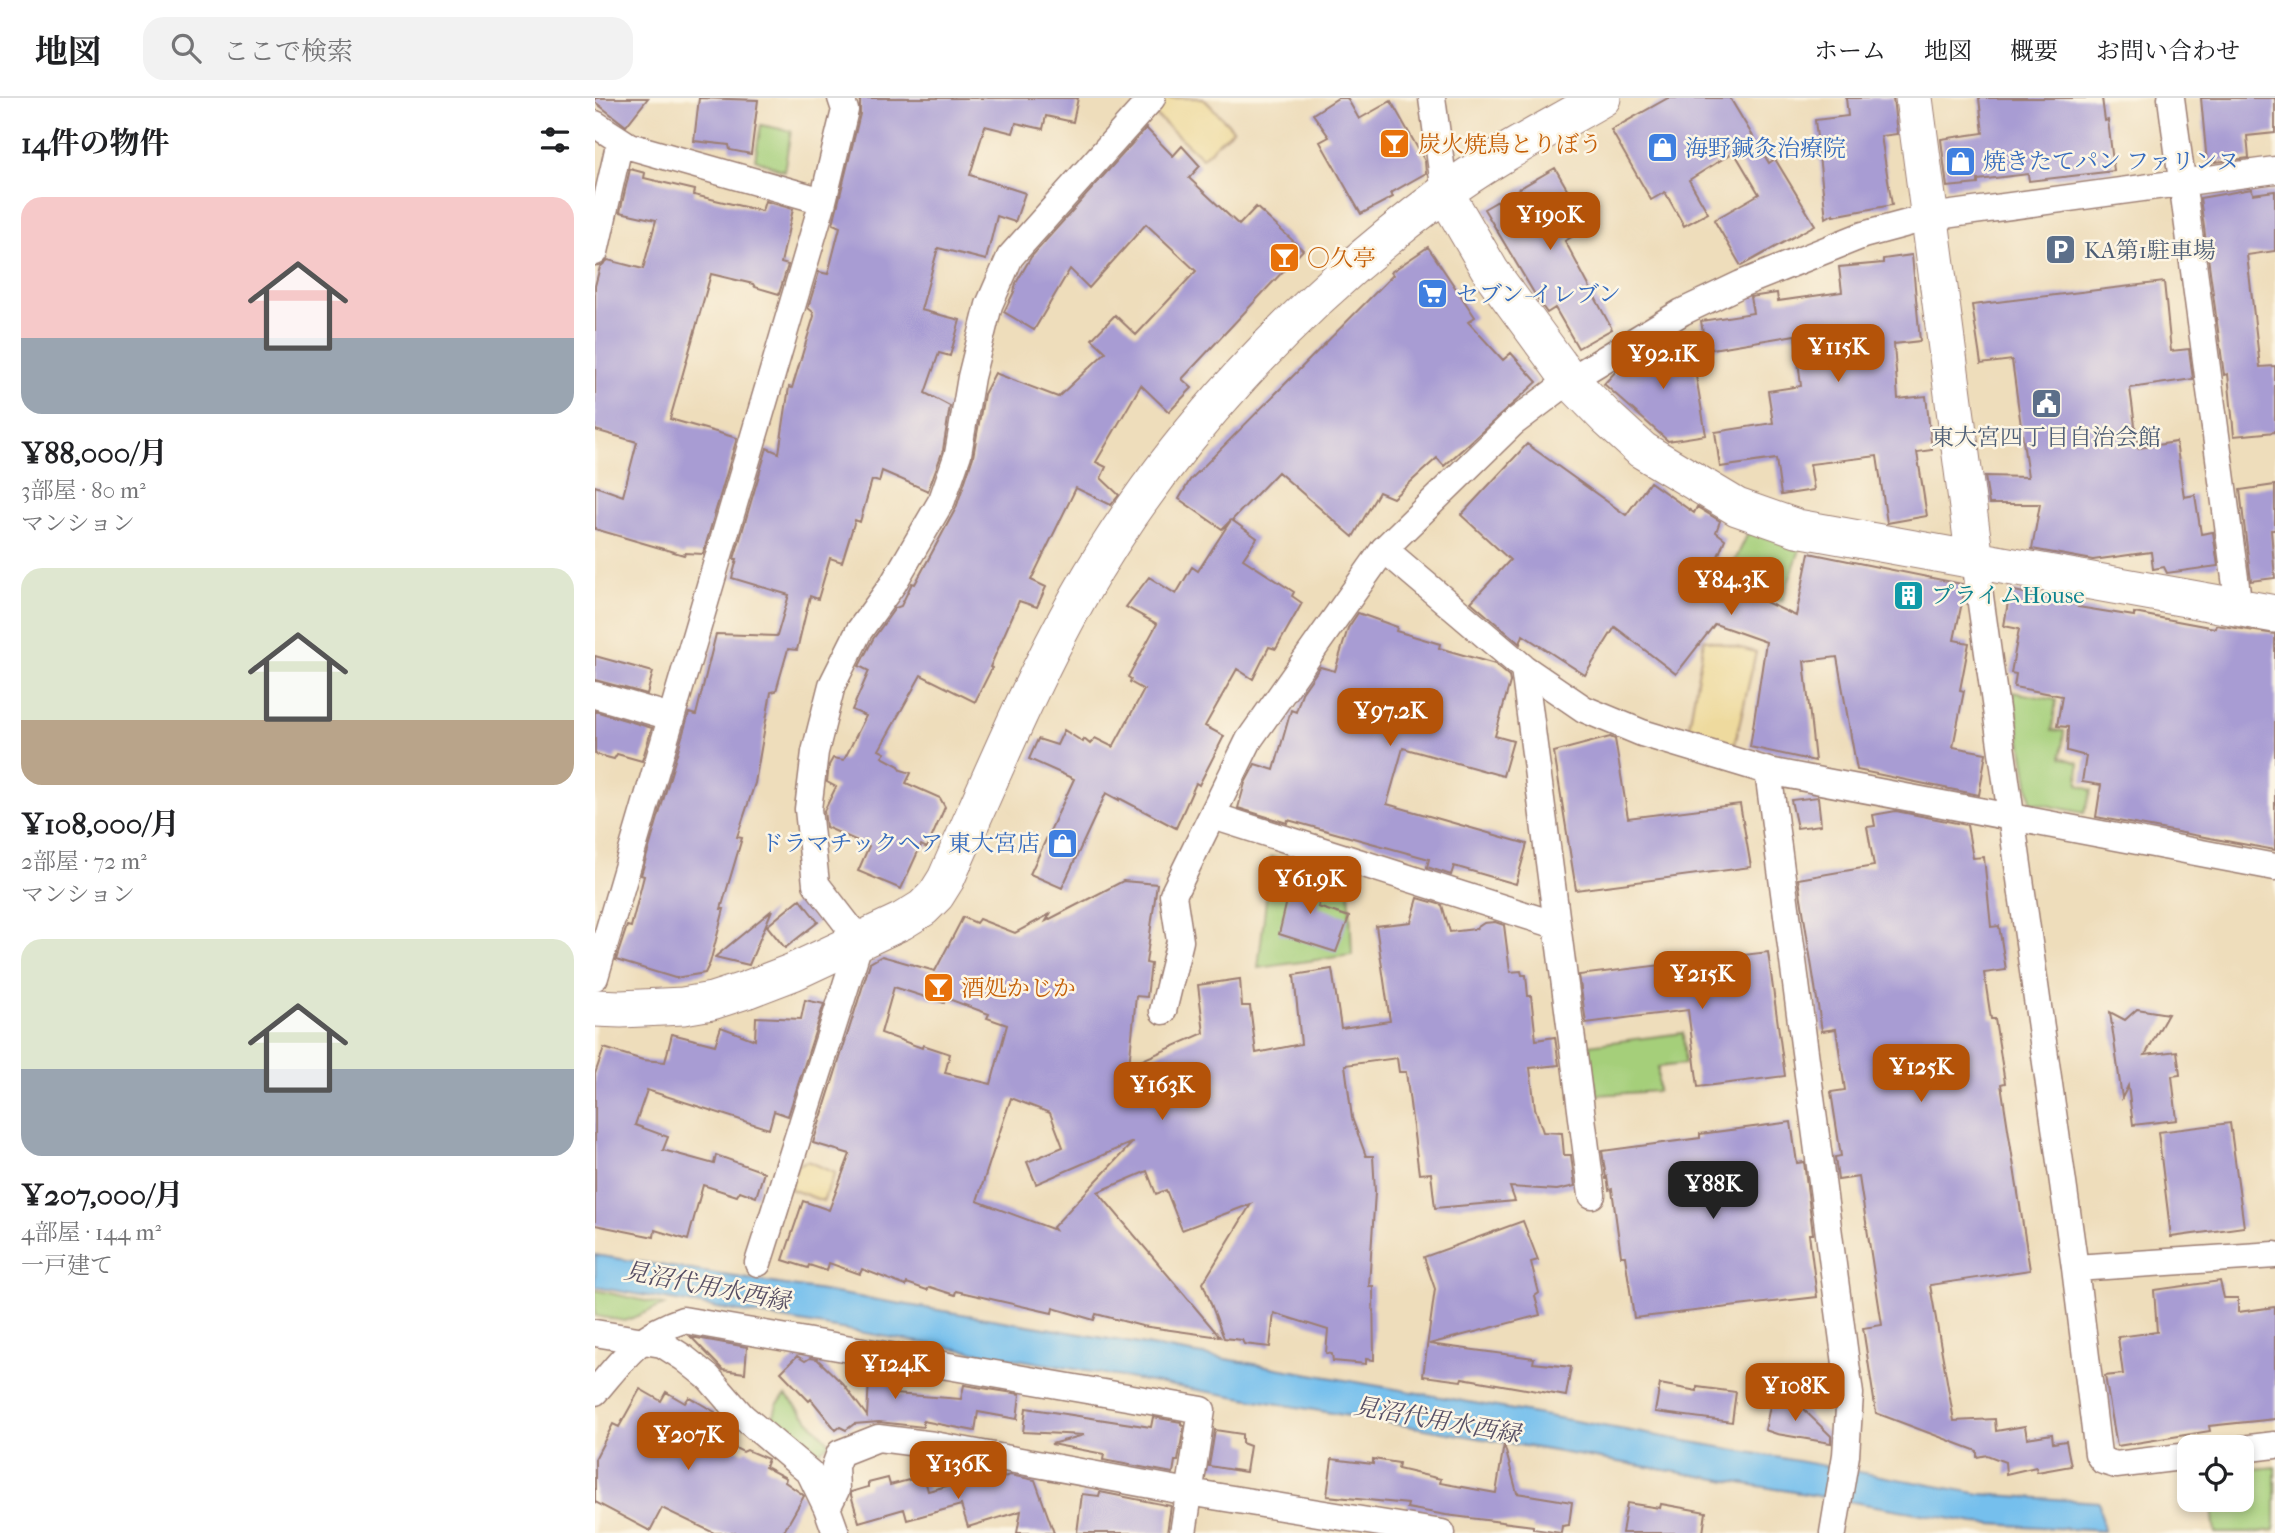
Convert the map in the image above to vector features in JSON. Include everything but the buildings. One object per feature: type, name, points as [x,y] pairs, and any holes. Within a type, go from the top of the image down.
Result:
[{"type":"street","points":[[595,977],[823,201],[845,110],[841,98]]},
{"type":"street","points":[[860,942],[816,884],[809,809],[815,752],[832,684],[859,631],[893,584],[942,500],[958,454],[971,377],[989,305],[1010,257],[1152,98]]},
{"type":"street","points":[[1431,98],[1445,192],[1491,272],[1570,380],[1642,450],[1737,507],[1797,528],[2275,614]]},
{"type":"street","points":[[595,1008],[651,1008],[712,1001],[793,972],[860,942],[923,908],[936,895],[946,879],[1038,676],[1080,596],[1123,526],[1171,460],[1220,400],[1345,273],[1445,192],[1602,98]]},
{"type":"street","points":[[1914,98],[1975,561],[2075,1268],[2098,1454],[2103,1461],[2116,1465],[2177,1457]]},
{"type":"street","points":[[2171,98],[2239,608]]},
{"type":"street","points":[[595,124],[629,146],[823,201]]},
{"type":"street","points":[[595,252],[620,141]]},
{"type":"street","points":[[1163,1011],[1180,941],[1173,895],[1249,740],[1384,549],[1513,423],[1570,380],[1682,312],[1741,284],[1863,235],[1930,217],[2275,170]]},
{"type":"street","points":[[1384,549],[1524,668],[1584,709],[1642,733],[1768,771],[2275,867]]},
{"type":"street","points":[[1524,668],[1592,1195]]},
{"type":"street","points":[[595,695],[671,717]]},
{"type":"street","points":[[1768,771],[1850,1394],[1846,1455],[1835,1526]]},
{"type":"street","points":[[1213,816],[1556,925]]},
{"type":"street","points":[[758,1263],[860,942]]},
{"type":"street","points":[[2075,1268],[2275,1255]]},
{"type":"street","points":[[595,1392],[641,1340],[664,1326],[683,1320],[1202,1410],[1183,1533]]},
{"type":"street","points":[[595,1333],[661,1344],[709,1378],[742,1416],[810,1474],[836,1533]]},
{"type":"street","points":[[827,1508],[837,1490],[835,1466],[840,1453],[878,1438],[934,1445],[1189,1492],[1442,1533]]},
{"type":"street","points":[[2254,1448],[2275,1445]]},
{"type":"green space","points":[[761,125],[791,131],[784,171],[755,159]]},
{"type":"green space","points":[[1749,531],[1802,544],[1782,601],[1725,582]]},
{"type":"green space","points":[[2013,692],[2056,700],[2052,730],[2064,731],[2061,757],[2079,763],[2078,785],[2092,790],[2084,813],[2031,802]]},
{"type":"green space","points":[[1271,857],[1342,874],[1349,886],[1352,955],[1258,968]]},
{"type":"green space","points":[[1683,1033],[1685,1064],[1658,1067],[1658,1091],[1597,1095],[1588,1045]]},
{"type":"green space","points":[[595,1290],[664,1305],[625,1321],[595,1316]]},
{"type":"green space","points":[[786,1395],[830,1443],[817,1453],[829,1477],[823,1483],[772,1423],[777,1404]]},
{"type":"green space","points":[[2275,1467],[2275,1530],[2215,1533],[2212,1512],[2254,1512],[2254,1469]]},
{"type":"sand","points":[[1162,98],[1203,98],[1233,129],[1202,158],[1150,110]]},
{"type":"sand","points":[[1704,639],[1756,652],[1735,744],[1688,733]]},
{"type":"sand","points":[[807,1161],[835,1173],[823,1201],[790,1189],[797,1165]]},
{"type":"water","points":[[595,1255],[1115,1340],[1981,1494],[2099,1502],[2103,1531],[1975,1523],[595,1287]]},
{"type":"place","name":"炭火焼鳥とりぼう","points":[[1395,144]]},
{"type":"place","name":"海野鍼灸治療院","points":[[1662,148]]},
{"type":"place","name":"焼きたてパン ファリンヌ","points":[[1960,161]]},
{"type":"place","name":"KA第1駐車場","points":[[2061,250]]},
{"type":"place","name":"○久亭","points":[[1284,258]]},
{"type":"place","name":"セブン-イレブン","points":[[1433,294]]},
{"type":"place","name":"東大宮四丁目自治会館","points":[[2046,403]]},
{"type":"place","name":"プライムHouse","points":[[1908,595]]},
{"type":"place","name":"ドラマチックヘア 東大宮店","points":[[1063,843]]},
{"type":"place","name":"酒処かじか","points":[[938,988]]},
{"type":"water label","name":"見沼代用水西縁","points":[[707,1286]]},
{"type":"water label","name":"見沼代用水西緑","points":[[1437,1420]]}]
